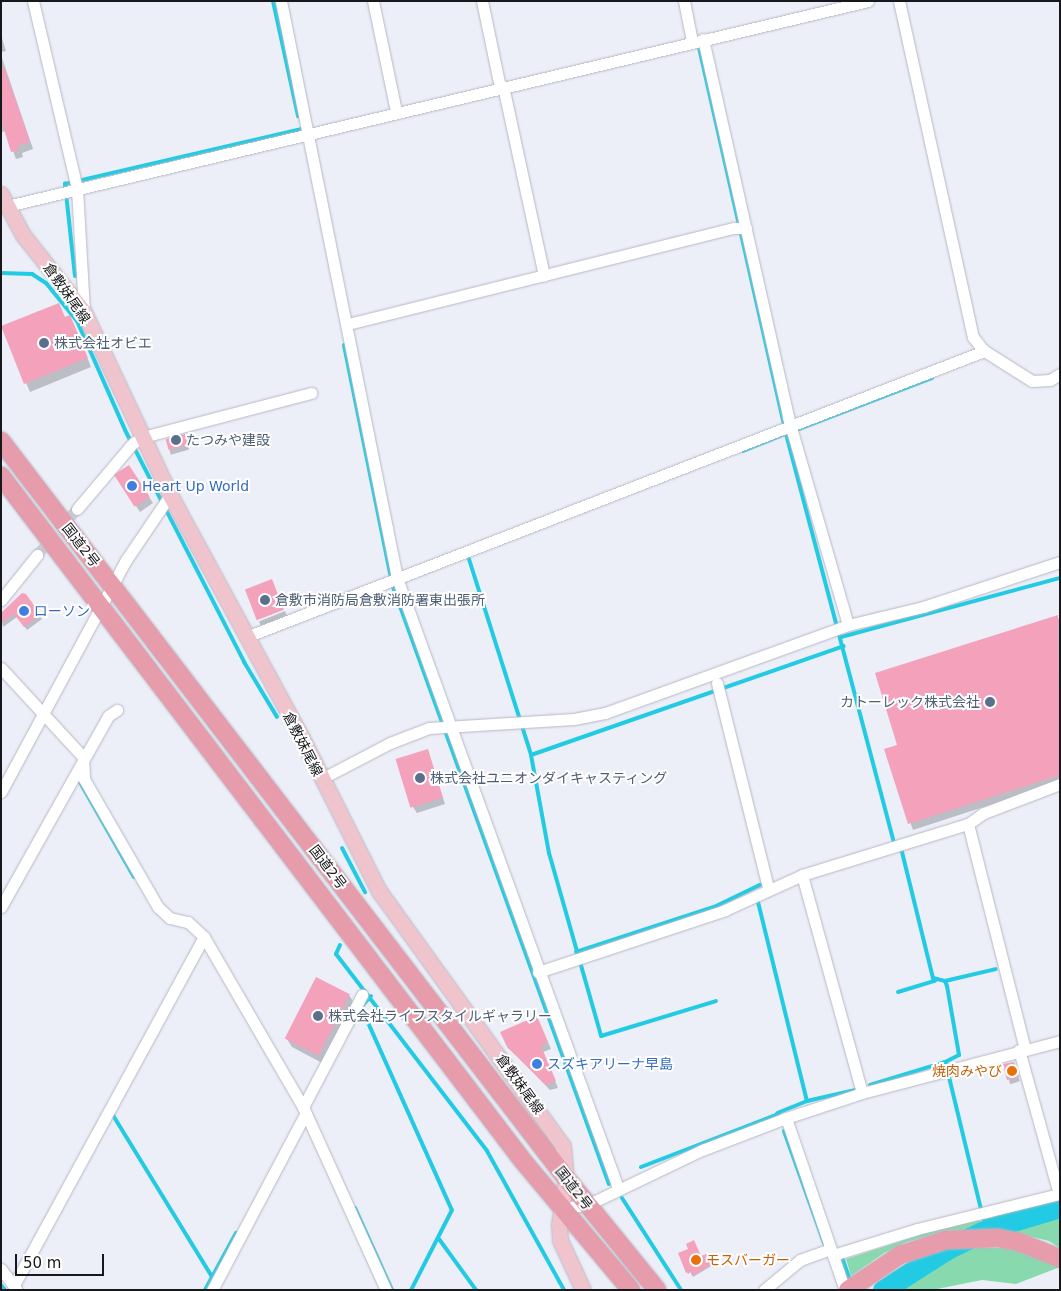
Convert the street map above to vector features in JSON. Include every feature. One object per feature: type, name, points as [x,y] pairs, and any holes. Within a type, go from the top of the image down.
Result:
[{"type":"highway","name":"国道2号","points":[[1,441],[566,1178],[657,1290]]},
{"type":"highway","name":"国道2号","points":[[1,476],[562,1208],[631,1290]]},
{"type":"highway","points":[[846,1290],[884,1263],[929,1244],[981,1237],[1019,1242],[1058,1258]]},
{"type":"main road","name":"倉敷妹尾線","points":[[5,207],[23,234],[84,312],[135,443],[166,501],[246,637],[379,891],[563,1146],[566,1178],[560,1240],[583,1290]]},
{"type":"street","points":[[33,1],[72,187],[84,312]]},
{"type":"street","points":[[281,1],[310,133],[348,324],[393,579],[618,1188]]},
{"type":"street","points":[[372,1],[396,111]]},
{"type":"street","points":[[482,1],[544,276]]},
{"type":"street","points":[[684,1],[698,40],[790,429],[848,625]]},
{"type":"street","points":[[5,207],[72,187],[310,133],[396,111],[868,1]]},
{"type":"street","points":[[899,1],[969,325],[984,351],[1032,381],[1050,380],[1060,374]]},
{"type":"street","points":[[348,324],[734,228],[742,229]]},
{"type":"street","points":[[246,637],[393,579],[790,429],[984,351]]},
{"type":"street","points":[[77,509],[135,443],[311,393]]},
{"type":"street","points":[[1,792],[100,606],[166,501]]},
{"type":"street","points":[[1,600],[37,556]]},
{"type":"street","points":[[321,779],[390,743],[429,728],[574,719],[605,713],[848,625],[923,607],[1060,562]]},
{"type":"street","points":[[1,668],[83,757],[84,779],[158,907],[170,918],[188,922],[203,936],[305,1106],[386,1290]]},
{"type":"street","points":[[718,687],[767,884]]},
{"type":"street","points":[[1,907],[83,757],[108,716],[117,710]]},
{"type":"street","points":[[538,972],[725,910],[767,884],[968,824],[984,813],[1060,784]]},
{"type":"street","points":[[764,1290],[800,1260],[1059,1194],[1022,1050],[968,824]]},
{"type":"street","points":[[802,875],[861,1090]]},
{"type":"street","points":[[1,1269],[16,1287],[203,936]]},
{"type":"street","points":[[212,1290],[362,995]]},
{"type":"street","points":[[562,1208],[587,1205],[618,1188],[786,1118],[861,1090],[1060,1041]]},
{"type":"street","points":[[786,1118],[846,1290]]},
{"type":"green space","points":[[1060,1213],[1060,1248],[1049,1241],[1004,1230]]},
{"type":"green space","points":[[980,1220],[982,1227],[978,1229],[946,1231],[907,1242],[884,1253],[851,1276],[846,1259],[926,1233]]},
{"type":"green space","points":[[975,1248],[1002,1248],[1027,1252],[1060,1263],[1060,1267],[1016,1284],[982,1280],[932,1290],[894,1290],[955,1253]]},
{"type":"building","points":[[4,67],[30,142],[18,145],[20,150],[11,152],[1,120],[1,68]]},
{"type":"building","name":"株式会社オビエ","points":[[59,303],[65,317],[70,315],[88,358],[24,384],[1,326]]},
{"type":"building","name":"たつみや建設","points":[[185,434],[188,445],[169,450],[166,439]]},
{"type":"building","name":"Heart Up World","points":[[129,465],[150,497],[135,507],[114,475]]},
{"type":"building","name":"倉敷市消防局倉敷消防署東出張所","points":[[272,579],[284,610],[257,620],[245,589]]},
{"type":"building","name":"ローソン","points":[[22,593],[26,594],[41,615],[24,627],[14,614],[1,623],[1,613]]},
{"type":"building","points":[[1058,615],[1060,775],[908,824],[884,749],[897,745],[875,673]]},
{"type":"building","name":"株式会社ユニオンダイキャスティング","points":[[428,749],[443,798],[410,808],[395,759]]},
{"type":"building","name":"株式会社ライフスタイルギャラリー","points":[[316,977],[350,994],[319,1056],[285,1038]]},
{"type":"building","name":"スズキアリーナ早島","points":[[537,1016],[548,1042],[541,1046],[556,1081],[546,1085],[507,1047],[500,1032]]},
{"type":"building","name":"焼肉みやび","points":[[1014,1062],[1019,1077],[1007,1080],[1003,1064]]},
{"type":"building","name":"モスバーガー","points":[[694,1240],[701,1256],[709,1253],[713,1263],[692,1276],[690,1271],[686,1273],[678,1253],[688,1249],[686,1244]]},
{"type":"waterway","points":[[273,1],[298,116]]},
{"type":"waterway","points":[[698,43],[786,434],[894,842]]},
{"type":"waterway","points":[[75,276],[65,184],[301,129]]},
{"type":"waterway","points":[[1,273],[32,274],[46,283],[77,321],[125,430],[244,662],[277,717]]},
{"type":"waterway","points":[[344,345],[392,584],[609,1184]]},
{"type":"waterway","points":[[794,431],[932,378]]},
{"type":"waterway","points":[[743,451],[787,433]]},
{"type":"waterway","points":[[468,556],[531,755],[549,853],[601,1036],[716,1001]]},
{"type":"waterway","points":[[841,637],[1060,578]]},
{"type":"waterway","points":[[531,755],[844,646]]},
{"type":"waterway","points":[[77,777],[134,877]]},
{"type":"waterway","points":[[342,848],[365,892]]},
{"type":"waterway","points":[[902,852],[933,978],[945,981],[947,986],[959,1055],[945,1062],[946,1065]]},
{"type":"waterway","points":[[576,952],[714,907],[766,882]]},
{"type":"waterway","points":[[758,902],[807,1101],[777,1113]]},
{"type":"waterway","points":[[340,945],[336,954],[487,1151],[564,1290]]},
{"type":"waterway","points":[[945,981],[996,969]]},
{"type":"waterway","points":[[898,992],[935,981]]},
{"type":"waterway","points":[[371,996],[361,1007],[452,1210],[411,1290]]},
{"type":"waterway","points":[[870,1085],[945,1062]]},
{"type":"waterway","points":[[949,1077],[986,1230]]},
{"type":"waterway","points":[[807,1101],[859,1089]]},
{"type":"waterway","points":[[111,1112],[212,1277]]},
{"type":"waterway","points":[[641,1167],[778,1114]]},
{"type":"waterway","points":[[784,1131],[824,1243]]},
{"type":"waterway","points":[[622,1198],[681,1290]]},
{"type":"waterway","points":[[883,1290],[947,1249],[990,1228],[1060,1207]]},
{"type":"waterway","points":[[355,1208],[392,1290]]},
{"type":"waterway","points":[[205,1290],[236,1233]]},
{"type":"waterway","points":[[439,1239],[476,1290]]},
{"type":"waterway","points":[[843,1260],[851,1283]]},
{"type":"waterway","points":[[1,1285],[5,1290]]},
{"type":"tunnel","points":[[37,555],[77,509]]},
{"type":"place","name":"株式会社オビエ","points":[[44,343]]},
{"type":"place","name":"たつみや建設","points":[[176,440]]},
{"type":"place","name":"Heart Up World","points":[[132,486]]},
{"type":"place","name":"倉敷市消防局倉敷消防署東出張所","points":[[265,600]]},
{"type":"place","name":"ローソン","points":[[24,611]]},
{"type":"place","name":"カトーレック株式会社","points":[[990,702]]},
{"type":"place","name":"株式会社ユニオンダイキャスティング","points":[[420,778]]},
{"type":"place","name":"株式会社ライフスタイルギャラリー","points":[[318,1016]]},
{"type":"place","name":"スズキアリーナ早島","points":[[537,1064]]},
{"type":"place","name":"焼肉みやび","points":[[1012,1071]]},
{"type":"place","name":"モスバーガー","points":[[696,1260]]}]
